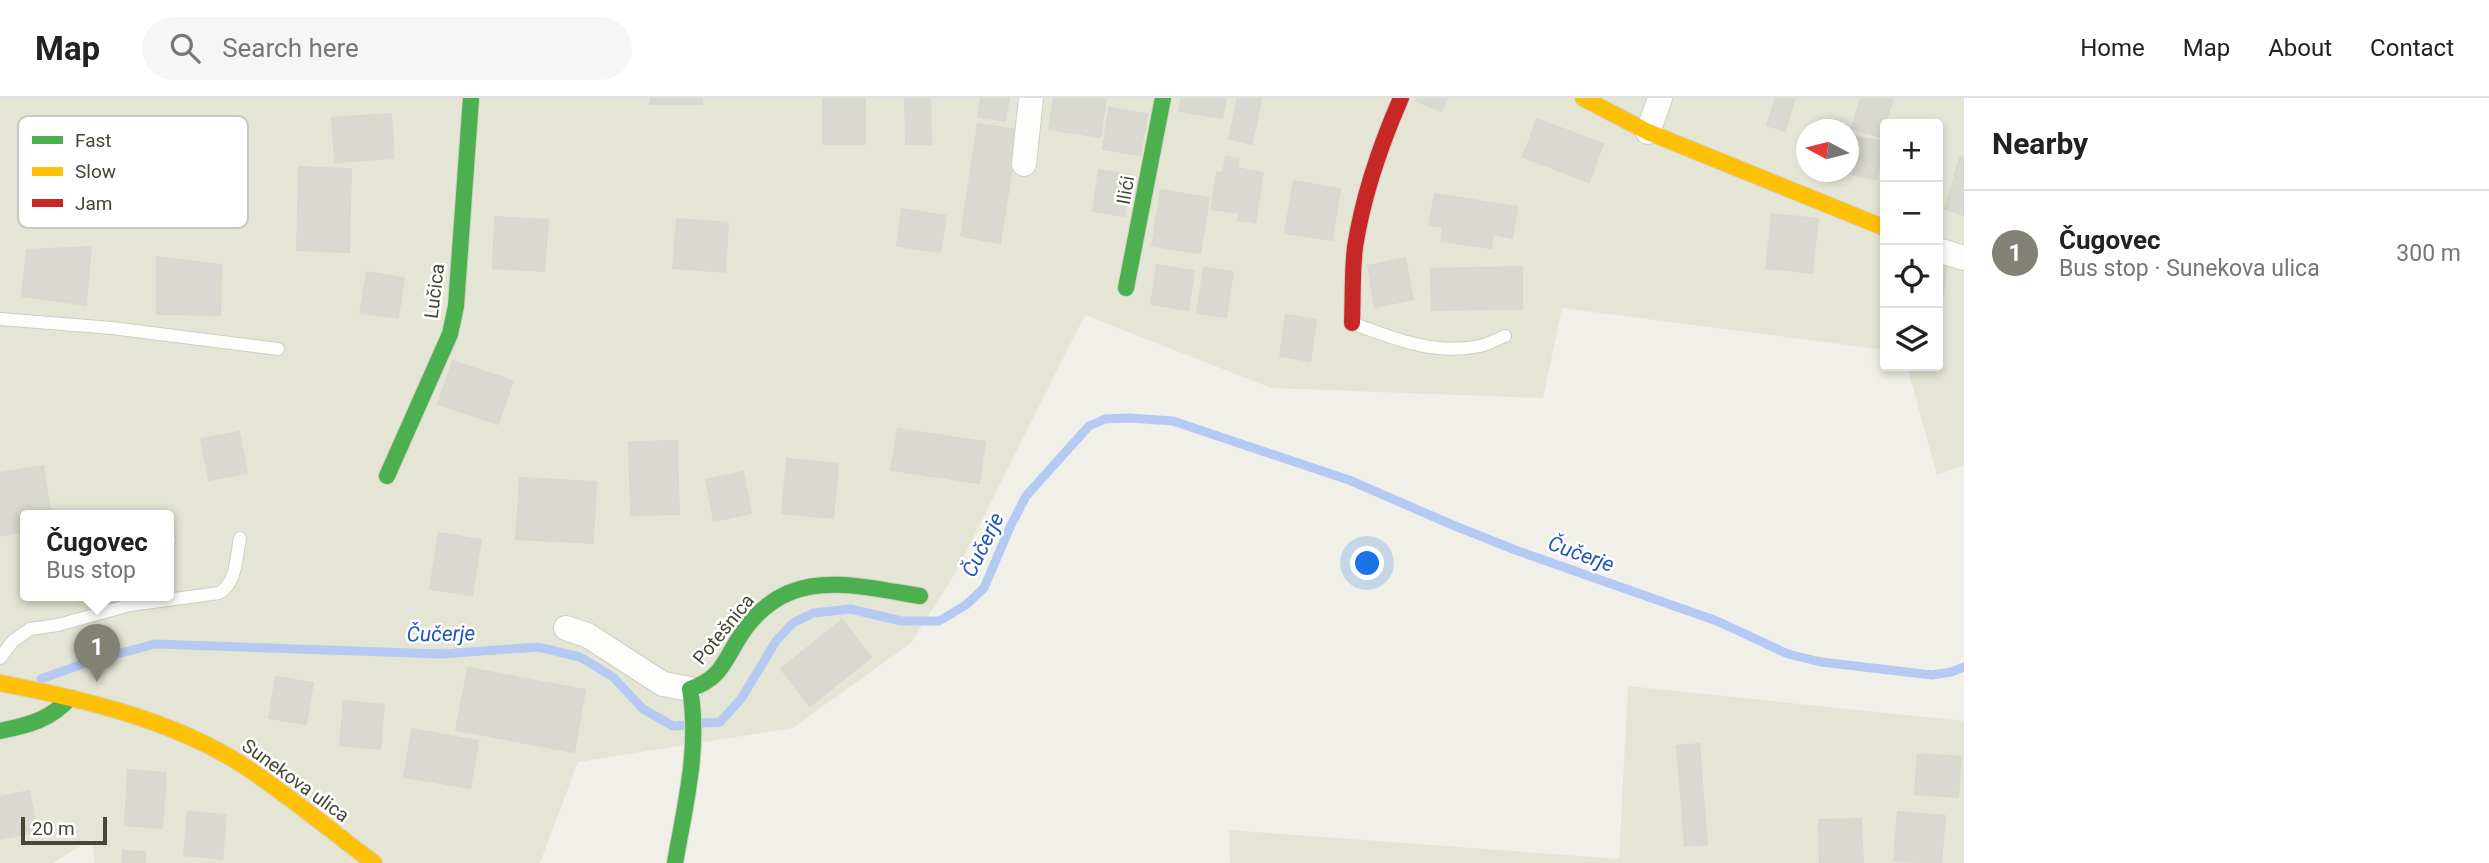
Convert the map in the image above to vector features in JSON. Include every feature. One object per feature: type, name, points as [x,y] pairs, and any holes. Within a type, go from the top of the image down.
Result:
[{"type":"street","name":"Lučica","points":[[387,476],[440,358],[454,316],[471,98]]},
{"type":"street","points":[[1024,164],[1031,98]]},
{"type":"street","name":"Ilići","points":[[1126,288],[1142,220],[1163,98]]},
{"type":"street","points":[[1352,323],[1355,249],[1363,207],[1378,157],[1401,98]]},
{"type":"street","points":[[1583,98],[1648,132],[1880,226]]},
{"type":"street","points":[[1648,132],[1660,98]]},
{"type":"street","points":[[1943,252],[1964,258]]},
{"type":"street","name":"Potešnica","points":[[692,699],[711,681],[741,635],[771,602],[800,586],[827,582],[920,596]]},
{"type":"street","points":[[566,628],[587,635],[663,684],[692,699],[694,752],[675,863]]},
{"type":"street","name":"Sunekova ulica","points":[[3,683],[52,693],[154,723],[200,742],[241,764],[373,863]]},
{"type":"street","points":[[0,731],[43,722],[58,712],[70,698]]},
{"type":"lane","points":[[0,319],[112,328],[278,349]]},
{"type":"lane","points":[[1352,323],[1402,341],[1442,349],[1480,346],[1505,336]]},
{"type":"lane","points":[[174,597],[219,593],[227,588],[233,576],[240,538]]},
{"type":"lane","points":[[0,658],[13,642],[30,629],[58,625],[145,601]]},
{"type":"shaded area","points":[[0,98],[1964,98],[1964,465],[1937,475],[1908,371],[1943,371],[1943,119],[1880,119],[1880,349],[1562,308],[1543,398],[1271,388],[1085,315],[956,572],[911,643],[793,728],[578,762],[540,863],[95,863],[92,839],[53,863],[0,863]]},
{"type":"shaded area","points":[[1628,686],[1964,721],[1964,863],[1230,863],[1229,830],[1619,859]]},
{"type":"building","points":[[651,98],[702,98],[702,104],[650,104]]},
{"type":"building","points":[[823,98],[865,98],[865,144],[823,144]]},
{"type":"building","points":[[905,98],[930,98],[931,144],[906,144]]},
{"type":"building","points":[[981,98],[1009,98],[1005,121],[978,117]]},
{"type":"building","points":[[1054,98],[1106,98],[1100,137],[1049,129]]},
{"type":"building","points":[[1182,98],[1226,98],[1222,118],[1179,111]]},
{"type":"building","points":[[1238,98],[1261,99],[1252,144],[1229,139]]},
{"type":"building","points":[[1417,98],[1447,98],[1441,111],[1416,101]]},
{"type":"building","points":[[1776,98],[1795,98],[1785,131],[1767,125]]},
{"type":"building","points":[[1861,98],[1893,98],[1887,119],[1880,119],[1880,137],[1859,130],[1859,119],[1855,119]]},
{"type":"building","points":[[1109,108],[1147,114],[1140,155],[1103,149]]},
{"type":"building","points":[[391,114],[394,158],[335,162],[332,118]]},
{"type":"building","points":[[1537,119],[1603,144],[1589,182],[1523,157]]},
{"type":"building","points":[[978,124],[1018,130],[1000,243],[961,236]]},
{"type":"building","points":[[1859,137],[1880,141],[1876,179],[1859,176]]},
{"type":"building","points":[[1226,157],[1239,159],[1237,168],[1263,173],[1255,223],[1238,220],[1239,213],[1211,209],[1217,172],[1223,173]]},
{"type":"building","points":[[1960,157],[1964,158],[1964,215],[1945,209]]},
{"type":"building","points":[[299,167],[351,169],[349,252],[297,250]]},
{"type":"building","points":[[1099,170],[1131,175],[1124,216],[1093,211]]},
{"type":"building","points":[[1294,181],[1340,189],[1332,240],[1285,233]]},
{"type":"building","points":[[1161,190],[1209,198],[1200,253],[1152,246]]},
{"type":"building","points":[[1435,194],[1517,207],[1512,238],[1493,234],[1491,248],[1441,241],[1443,227],[1429,225]]},
{"type":"building","points":[[902,209],[946,216],[940,252],[897,246]]},
{"type":"building","points":[[1772,214],[1818,219],[1812,273],[1766,268]]},
{"type":"building","points":[[495,217],[548,220],[544,271],[493,268]]},
{"type":"building","points":[[677,219],[728,223],[725,272],[673,268]]},
{"type":"building","points":[[91,247],[86,305],[22,296],[27,250]]},
{"type":"building","points":[[157,257],[221,265],[220,315],[157,314]]},
{"type":"building","points":[[1405,258],[1413,299],[1375,307],[1368,266]]},
{"type":"building","points":[[1157,265],[1194,271],[1188,310],[1151,304]]},
{"type":"building","points":[[1522,267],[1522,309],[1432,310],[1431,269]]},
{"type":"building","points":[[1943,267],[1946,268],[1943,294]]},
{"type":"building","points":[[1204,268],[1233,272],[1226,317],[1197,313]]},
{"type":"building","points":[[367,272],[404,278],[398,318],[360,313]]},
{"type":"building","points":[[1286,315],[1316,320],[1310,361],[1280,356]]},
{"type":"building","points":[[453,361],[513,381],[498,424],[438,404]]},
{"type":"building","points":[[898,429],[985,442],[979,483],[891,470]]},
{"type":"building","points":[[239,432],[247,473],[209,480],[201,439]]},
{"type":"building","points":[[677,441],[679,514],[631,515],[629,442]]},
{"type":"building","points":[[787,459],[838,464],[833,518],[782,513]]},
{"type":"building","points":[[43,466],[50,510],[20,510],[20,532],[0,536],[0,473]]},
{"type":"building","points":[[743,472],[751,513],[714,521],[706,480]]},
{"type":"building","points":[[520,478],[596,482],[593,543],[516,539]]},
{"type":"building","points":[[439,533],[481,540],[472,595],[430,589]]},
{"type":"building","points":[[842,620],[871,657],[810,706],[781,669]]},
{"type":"building","points":[[468,668],[585,690],[574,752],[456,730]]},
{"type":"building","points":[[276,677],[313,683],[306,724],[269,718]]},
{"type":"building","points":[[344,701],[384,705],[380,749],[340,745]]},
{"type":"building","points":[[412,729],[478,741],[470,788],[404,777]]},
{"type":"building","points":[[1699,744],[1707,844],[1685,846],[1677,746]]},
{"type":"building","points":[[1918,754],[1961,757],[1958,797],[1915,794]]},
{"type":"building","points":[[128,770],[166,773],[162,828],[125,825]]},
{"type":"building","points":[[29,791],[37,832],[0,839],[0,797]]},
{"type":"building","points":[[188,812],[226,815],[222,859],[184,855]]},
{"type":"building","points":[[1898,812],[1945,816],[1941,863],[1894,860]]},
{"type":"building","points":[[1861,819],[1863,862],[1820,863],[1819,820]]},
{"type":"building","points":[[123,851],[145,852],[145,863],[122,863]]},
{"type":"waterway","name":"Čučerje","points":[[703,723],[720,722],[741,699],[776,641],[793,623],[813,613],[851,609],[901,621],[939,621],[966,605],[984,588],[1026,496],[1089,426],[1105,419],[1173,421],[1349,480],[1518,551],[1717,621],[1788,654],[1821,662],[1932,675],[1964,667]]},
{"type":"waterway","name":"Čučerje","points":[[41,679],[91,661],[155,644],[442,654],[538,647],[580,657],[613,677],[643,709],[673,726],[689,725]]},
{"type":"traffic: fast","points":[[387,476],[450,334],[456,306],[471,98]]},
{"type":"traffic: fast","points":[[1126,288],[1163,98]]},
{"type":"traffic: fast","points":[[675,863],[692,755],[693,711],[690,689],[707,681],[719,671],[755,617],[774,600],[796,590],[818,586],[867,587],[920,596]]},
{"type":"traffic: fast","points":[[0,731],[55,712],[70,698]]},
{"type":"traffic: slow","points":[[1583,98],[1648,132],[1880,226]]},
{"type":"traffic: slow","points":[[0,683],[93,704],[156,723],[185,735],[241,764],[275,787],[374,863]]},
{"type":"traffic: jam","points":[[1352,323],[1353,266],[1358,228],[1373,171],[1401,98]]},
{"type":"place","name":"Čugovec","points":[[97,682]]}]
